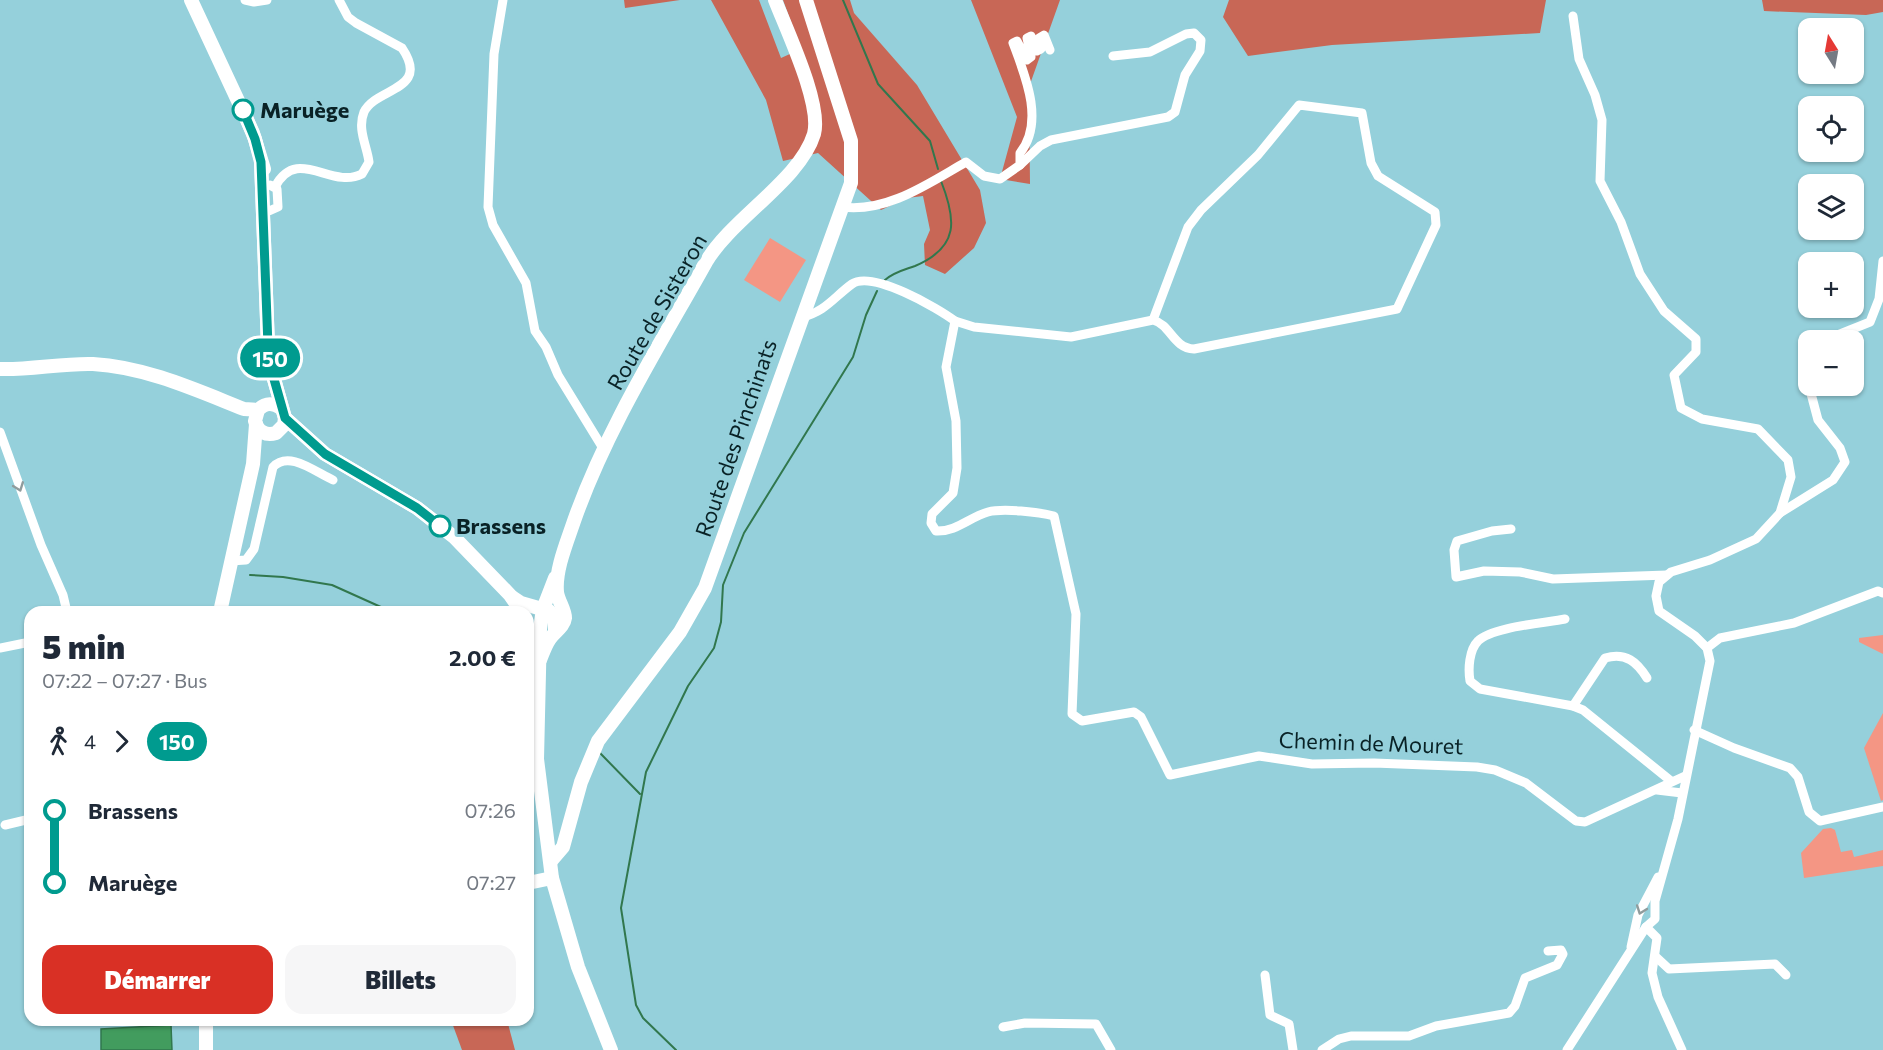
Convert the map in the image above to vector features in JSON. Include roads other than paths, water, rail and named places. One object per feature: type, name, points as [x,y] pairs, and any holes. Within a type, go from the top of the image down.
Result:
[{"type":"main road","points":[[191,0],[253,133],[269,187],[266,208],[268,346],[280,423],[253,464]]},
{"type":"main road","name":"Route de Sisteron","points":[[540,660],[559,625],[557,593],[561,566],[573,523],[604,450],[708,259],[726,236],[798,163],[813,135],[816,125],[814,105],[775,0]]},
{"type":"main road","name":"Route des Pinchinats","points":[[551,861],[563,847],[590,757],[598,741],[680,632],[705,588],[851,183],[851,141],[806,0]]},
{"type":"main road","points":[[0,369],[91,364],[120,367],[159,376],[259,415]]},
{"type":"main road","points":[[0,376],[88,371],[124,375],[259,415]]},
{"type":"main road","points":[[221,606],[253,464],[259,415],[272,388],[272,372]]},
{"type":"main road","points":[[259,415],[274,404],[280,423],[327,455],[417,508],[440,526],[522,606]]},
{"type":"main road","points":[[259,415],[259,430],[280,423]]},
{"type":"main road","name":"Route de Sisteron","points":[[561,566],[536,617],[540,660],[537,759],[552,878],[578,967],[611,1050]]},
{"type":"main road","points":[[536,617],[559,625]]},
{"type":"main road","points":[[534,882],[552,878]]},
{"type":"main road","points":[[206,1026],[206,1050]]},
{"type":"street","points":[[245,0],[254,3],[267,0]]},
{"type":"street","points":[[269,187],[285,173],[299,168],[345,179],[362,174],[369,162],[362,133],[364,113],[370,104],[404,84],[409,75],[407,55],[402,48],[348,17],[339,0]]},
{"type":"street","points":[[503,0],[494,54],[487,196],[490,217],[525,283],[535,331],[546,347],[558,375],[604,450]]},
{"type":"street","points":[[1573,16],[1579,59],[1595,95],[1602,120],[1600,181],[1621,222],[1640,274],[1664,310],[1695,339],[1696,352],[1674,375],[1681,408],[1702,419],[1758,429],[1775,444],[1788,459],[1791,477],[1780,513]]},
{"type":"street","points":[[842,207],[855,209],[900,198],[966,162],[984,176],[1000,179],[1051,140],[1167,117],[1175,112],[1185,75],[1200,51],[1201,40],[1194,33],[1186,34],[1150,52],[1113,56]]},
{"type":"street","points":[[1020,165],[1020,153],[1026,145],[1030,129],[1032,98],[1013,43],[1017,41],[1027,60],[1031,57],[1027,38],[1031,36],[1037,51],[1041,49],[1039,38],[1044,35],[1050,50]]},
{"type":"street","points":[[802,317],[823,310],[852,284],[862,280],[912,296],[955,321],[974,327],[1071,337],[1153,320],[1162,323],[1179,345],[1194,349],[1397,309],[1436,225],[1435,212],[1383,182],[1378,176],[1371,163],[1362,113],[1299,105],[1258,155],[1201,210],[1188,227],[1153,320]]},
{"type":"street","points":[[1850,330],[1870,322],[1879,300],[1883,261]]},
{"type":"street","name":"Chemin de Mouret","points":[[955,321],[946,367],[956,421],[957,468],[952,493],[932,514],[931,523],[936,531],[947,531],[990,511],[1041,512],[1054,516],[1076,614],[1072,714],[1082,721],[1134,712],[1141,717],[1170,775],[1259,756],[1312,764],[1374,763],[1477,767],[1495,770],[1526,783],[1576,821],[1585,822],[1657,790]]},
{"type":"street","points":[[1568,1050],[1646,927],[1655,918],[1655,901],[1678,819],[1694,730],[1709,669],[1707,648],[1695,636],[1659,611],[1656,596],[1659,582],[1667,576],[1747,544],[1763,532],[1780,513],[1833,480],[1845,462],[1840,448],[1818,420],[1812,396]]},
{"type":"street","points":[[0,432],[65,606]]},
{"type":"street","points":[[230,561],[246,560],[254,549],[275,464],[290,460],[326,477],[327,455]]},
{"type":"street","points":[[1512,529],[1492,531],[1457,541],[1454,550],[1456,577],[1484,571],[1520,572],[1553,579],[1667,576]]},
{"type":"street","points":[[1707,648],[1720,638],[1794,623],[1878,591],[1883,593]]},
{"type":"street","points":[[1565,619],[1483,637],[1473,649],[1469,672],[1474,686],[1480,690],[1573,706],[1592,717],[1671,781]]},
{"type":"street","points":[[0,648],[24,643]]},
{"type":"street","points":[[1573,706],[1605,658],[1616,656],[1632,659],[1637,662],[1647,678]]},
{"type":"street","points":[[1694,730],[1734,748],[1790,768],[1798,777],[1809,812],[1820,821],[1883,807]]},
{"type":"street","points":[[1657,790],[1685,776]]},
{"type":"street","points":[[1657,790],[1682,793]]},
{"type":"street","points":[[5,825],[24,820]]},
{"type":"street","points":[[1629,954],[1638,915],[1646,895],[1663,870]]},
{"type":"street","points":[[1646,927],[1657,938],[1652,973],[1658,997],[1682,1050]]},
{"type":"street","points":[[1322,1050],[1339,1039],[1351,1036],[1409,1036],[1436,1026],[1509,1012],[1515,1006],[1525,978],[1557,965],[1563,954],[1561,950],[1548,951]]},
{"type":"street","points":[[1655,956],[1669,969],[1775,964],[1786,975]]},
{"type":"street","points":[[1265,975],[1269,1016],[1288,1024],[1293,1050]]},
{"type":"street","points":[[1003,1027],[1025,1023],[1096,1024],[1111,1050]]},
{"type":"waterway","points":[[843,0],[878,84],[930,141],[938,169]]},
{"type":"waterway","points":[[885,280],[930,258],[947,241],[950,231],[950,208],[941,181]]},
{"type":"waterway","points":[[676,1050],[643,1018],[636,1005],[621,908],[646,772],[688,686],[714,648],[721,622],[723,585],[744,533],[853,357],[866,315],[877,291]]},
{"type":"waterway","points":[[250,575],[283,577],[332,585],[379,606]]},
{"type":"waterway","points":[[600,753],[640,794]]},
{"type":"place","name":"Maruège","points":[[243,110]]},
{"type":"place","name":"Brassens","points":[[440,526]]}]
